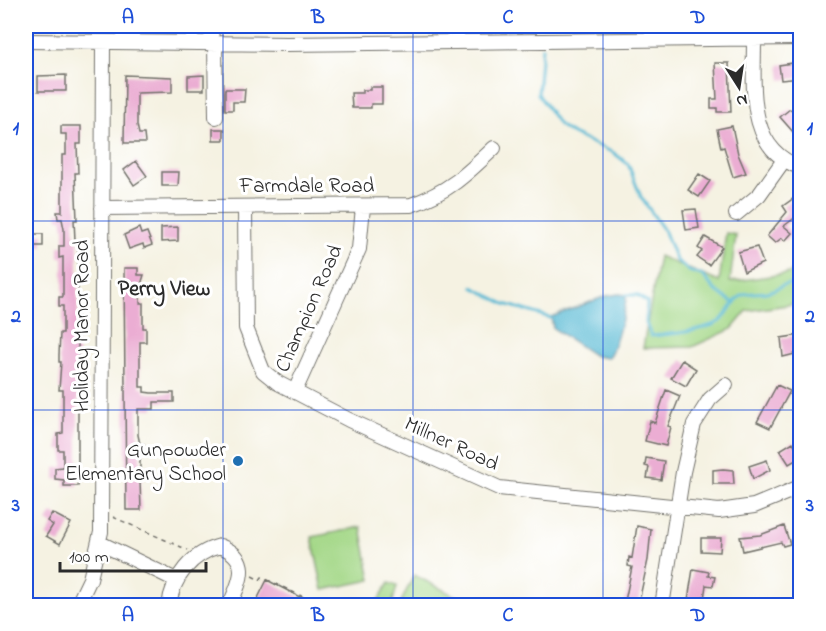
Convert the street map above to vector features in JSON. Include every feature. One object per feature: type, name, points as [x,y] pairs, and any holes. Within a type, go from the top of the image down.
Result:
[{"type":"street","points":[[212,26],[216,117]]},
{"type":"street","points":[[745,35],[757,121],[769,146],[784,160],[801,167]]},
{"type":"street","points":[[26,42],[213,44],[745,35],[801,38]]},
{"type":"street","name":"Holiday Manor Road","points":[[77,606],[90,579],[100,543],[104,42]]},
{"type":"street","name":"Farmdale Road","points":[[102,208],[411,205],[434,196],[460,181],[494,148]]},
{"type":"street","points":[[736,214],[759,195],[784,160]]},
{"type":"street","name":"Millner Road","points":[[245,207],[246,328],[263,371],[349,420],[499,488],[719,511],[739,509],[769,501],[801,487]]},
{"type":"street","name":"Champion Road","points":[[295,391],[359,249],[363,207]]},
{"type":"street","points":[[662,606],[694,424],[710,399],[726,385]]},
{"type":"street","points":[[100,543],[176,580]]},
{"type":"street","points":[[169,606],[176,580],[182,571],[204,553],[220,546],[239,560],[242,570],[241,579],[229,606]]},
{"type":"path","points":[[110,515],[192,552]]},
{"type":"path","points":[[251,575],[260,580],[262,577],[322,606]]},
{"type":"path","points":[[397,606],[400,599]]},
{"type":"path","points":[[360,606],[364,600],[378,606]]},
{"type":"green space","points":[[726,233],[736,235],[730,282],[790,273],[800,262],[800,303],[747,311],[732,329],[692,347],[643,348],[659,256],[719,282]]},
{"type":"green space","points":[[361,527],[371,580],[323,590],[312,537]]},
{"type":"green space","points":[[414,575],[469,603],[467,605],[407,605],[401,602]]},
{"type":"green space","points":[[389,583],[397,586],[392,605],[377,602]]},
{"type":"water","points":[[626,295],[624,308],[616,339],[607,358],[595,356],[553,328],[551,317],[606,296]]},
{"type":"building","points":[[799,62],[801,78],[781,80],[779,65]]},
{"type":"building","points":[[715,63],[729,63],[731,112],[717,112],[717,108],[711,108],[711,99],[717,99]]},
{"type":"building","points":[[66,75],[66,91],[38,91],[38,76]]},
{"type":"building","points":[[125,75],[172,77],[172,92],[137,93],[137,125],[139,134],[144,134],[145,143],[124,143]]},
{"type":"building","points":[[204,75],[204,90],[188,90],[188,76]]},
{"type":"building","points":[[370,87],[382,87],[382,104],[371,104],[371,108],[352,108],[351,93],[363,93],[363,90],[370,90]]},
{"type":"building","points":[[225,89],[245,89],[244,102],[233,102],[233,110],[225,110]]},
{"type":"building","points":[[790,109],[801,121],[801,141],[780,117]]},
{"type":"building","points":[[61,126],[81,126],[81,144],[77,144],[78,173],[75,173],[77,220],[74,220],[75,240],[78,240],[78,486],[64,486],[64,480],[55,479],[55,468],[63,467],[63,450],[58,450],[58,434],[63,433],[63,390],[59,390],[61,362],[59,362],[59,355],[60,333],[63,333],[63,306],[59,306],[59,297],[63,297],[63,257],[59,258],[59,246],[64,246],[64,229],[62,219],[58,219],[57,212],[62,212],[62,155],[66,155],[66,134],[61,134]]},
{"type":"building","points":[[732,126],[738,154],[746,173],[733,177],[724,147],[721,148],[717,129]]},
{"type":"building","points":[[213,129],[224,129],[224,140],[213,140]]},
{"type":"building","points":[[136,161],[147,176],[134,185],[124,170]]},
{"type":"building","points":[[162,172],[179,172],[178,186],[162,186]]},
{"type":"building","points":[[699,174],[710,181],[699,197],[688,190]]},
{"type":"building","points":[[801,193],[801,213],[784,226],[792,233],[785,241],[782,238],[775,243],[767,236],[787,212],[783,206]]},
{"type":"building","points":[[696,209],[699,228],[686,230],[683,210]]},
{"type":"building","points":[[178,227],[178,241],[161,242],[161,228]]},
{"type":"building","points":[[139,228],[141,234],[147,232],[152,245],[144,248],[143,244],[129,249],[124,235]]},
{"type":"building","points":[[31,234],[43,234],[43,246],[31,246]]},
{"type":"building","points":[[705,237],[722,247],[709,265],[697,257],[702,251],[698,248]]},
{"type":"building","points":[[757,247],[763,263],[744,272],[738,252]]},
{"type":"building","points":[[124,268],[138,268],[138,275],[144,275],[140,288],[140,303],[143,303],[143,328],[146,328],[146,342],[140,342],[140,387],[144,387],[144,392],[174,393],[174,402],[154,402],[154,409],[138,409],[138,435],[140,444],[144,444],[144,452],[140,452],[140,471],[144,472],[144,479],[140,481],[141,510],[126,510]]},
{"type":"building","points":[[801,335],[799,353],[783,357],[781,338]]},
{"type":"building","points":[[682,360],[696,369],[686,386],[671,378]]},
{"type":"building","points":[[777,385],[790,391],[770,428],[757,422]]},
{"type":"building","points":[[666,390],[680,396],[668,426],[671,427],[666,446],[645,441],[650,421],[655,423]]},
{"type":"building","points":[[793,442],[801,457],[789,464],[780,450]]},
{"type":"building","points":[[646,458],[664,461],[661,480],[647,478],[649,467],[645,466]]},
{"type":"building","points":[[767,460],[770,470],[753,479],[749,466]]},
{"type":"building","points":[[713,470],[733,470],[734,484],[713,484]]},
{"type":"building","points":[[52,513],[71,523],[60,544],[46,536],[53,525],[47,521]]},
{"type":"building","points":[[637,526],[651,529],[648,560],[638,606],[624,606],[632,567],[628,566],[629,557],[632,558]]},
{"type":"building","points":[[784,526],[790,544],[783,546],[781,542],[743,551],[740,537],[760,535]]},
{"type":"building","points":[[701,538],[721,538],[720,552],[701,551]]},
{"type":"building","points":[[693,569],[709,572],[708,576],[715,577],[713,586],[706,585],[703,606],[687,606]]},
{"type":"building","points":[[267,580],[317,606],[254,606]]},
{"type":"waterway","points":[[542,47],[538,94],[559,125],[572,134],[614,153],[628,164],[641,197],[665,232],[676,260],[689,271],[701,275]]},
{"type":"waterway","points":[[703,276],[715,290],[735,304]]},
{"type":"waterway","points":[[626,295],[637,295],[647,302],[646,323],[651,336],[707,327],[723,318],[736,300],[743,295],[767,292],[788,284],[797,284],[800,281]]},
{"type":"waterway","points":[[473,287],[505,304],[551,318]]},
{"type":"place","name":"Gunpowder Elementary School","points":[[238,461]]},
{"type":"district","name":"Perry View","points":[[164,287]]}]
